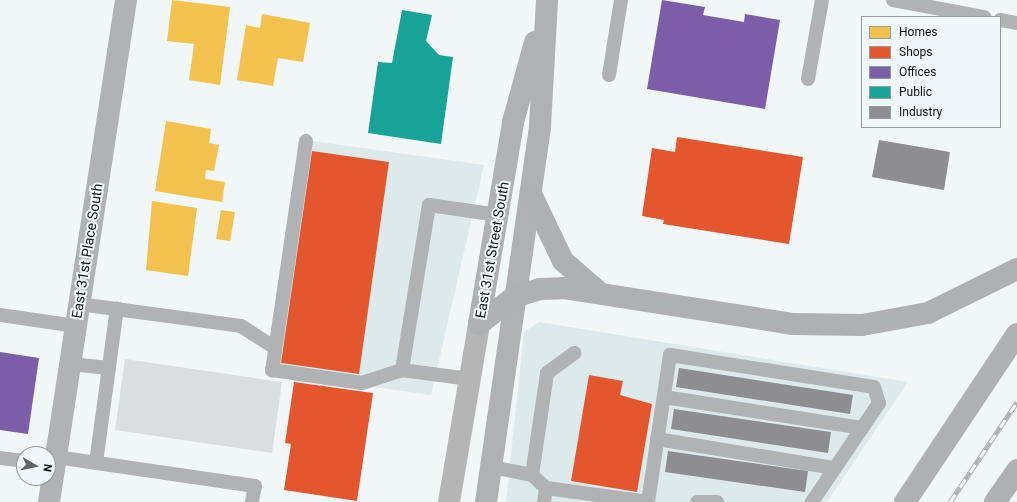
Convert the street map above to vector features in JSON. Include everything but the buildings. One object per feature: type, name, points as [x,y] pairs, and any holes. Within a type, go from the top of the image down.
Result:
[{"type":"highway","points":[[531,194],[566,265],[601,293]]},
{"type":"highway","points":[[479,324],[514,297],[540,289],[601,293],[793,324],[862,325],[928,313],[1017,269]]},
{"type":"highway","points":[[905,502],[1017,334]]},
{"type":"highway","points":[[996,502],[1017,470]]},
{"type":"main road","name":"East 31st Street South","points":[[486,502],[492,467],[514,297],[531,194],[540,126],[547,0]]},
{"type":"main road","name":"East 31st Street South","points":[[449,502],[514,122],[547,0]]},
{"type":"street","name":"East 31st Place South","points":[[56,446],[76,326],[126,0]]},
{"type":"street","name":"East 31st Place South","points":[[49,502],[51,486]]},
{"type":"lane","points":[[609,75],[621,0]]},
{"type":"lane","points":[[808,79],[822,0]]},
{"type":"lane","points":[[894,0],[979,16]]},
{"type":"lane","points":[[1001,20],[1017,23]]},
{"type":"lane","points":[[306,141],[272,370],[362,383],[402,370],[470,379]]},
{"type":"lane","points":[[402,370],[429,205],[498,215]]},
{"type":"lane","points":[[79,304],[241,326],[275,348]]},
{"type":"lane","points":[[96,463],[117,308]]},
{"type":"lane","points":[[0,316],[76,326]]},
{"type":"lane","points":[[532,475],[547,373],[575,352]]},
{"type":"lane","points":[[492,467],[532,475],[546,488],[648,502],[670,355],[874,387],[878,403],[812,502]]},
{"type":"lane","points":[[70,364],[109,368]]},
{"type":"lane","points":[[664,397],[862,428]]},
{"type":"lane","points":[[658,439],[835,468]]},
{"type":"lane","points":[[0,458],[16,461]]},
{"type":"lane","points":[[56,463],[96,463],[255,486],[252,502]]},
{"type":"lane","points":[[544,502],[546,488]]},
{"type":"lane","points":[[697,502],[716,502]]},
{"type":"shaded area","points":[[299,139],[484,165],[431,395],[265,372]]},
{"type":"shaded area","points":[[539,322],[908,382],[827,502],[506,502],[524,332]]},
{"type":"railway","points":[[950,502],[1017,402]]}]
